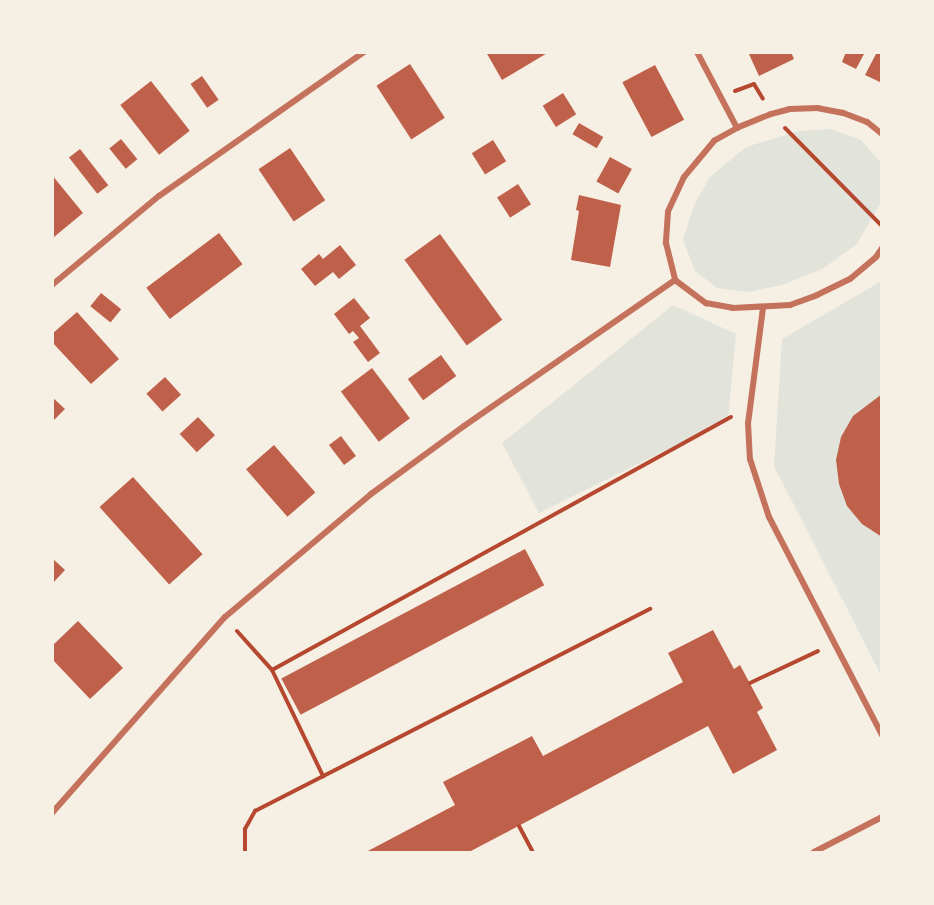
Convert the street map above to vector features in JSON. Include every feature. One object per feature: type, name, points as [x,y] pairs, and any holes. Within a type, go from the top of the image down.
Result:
[{"type":"street","points":[[52,285],[159,196],[364,52]]},
{"type":"street","points":[[697,52],[737,128]]},
{"type":"street","points":[[882,134],[867,122],[843,113],[818,108],[790,109],[737,128],[714,141],[684,177],[668,212],[666,243],[675,280],[705,303],[733,308],[790,305],[818,295],[850,279],[879,258],[882,248]]},
{"type":"street","points":[[52,813],[225,617],[371,494],[464,426],[675,280]]},
{"type":"street","points":[[763,308],[750,407],[750,459],[769,517],[882,735]]},
{"type":"street","points":[[814,852],[882,817]]},
{"type":"path","points":[[720,97],[754,84],[771,114],[882,226]]},
{"type":"path","points":[[272,670],[750,407]]},
{"type":"path","points":[[245,852],[245,829],[255,811],[650,609]]},
{"type":"path","points":[[225,617],[272,670],[324,776]]},
{"type":"path","points":[[750,683],[821,650],[832,639]]},
{"type":"path","points":[[519,826],[533,852]]},
{"type":"shaded area","points":[[831,129],[861,140],[881,163],[881,202],[857,244],[824,268],[782,285],[748,292],[717,288],[695,271],[683,240],[694,205],[710,177],[746,147],[799,131]]},
{"type":"shaded area","points":[[880,282],[881,675],[774,466],[782,339]]},
{"type":"shaded area","points":[[673,305],[736,334],[728,419],[539,513],[502,443]]},
{"type":"building","points":[[486,52],[549,52],[502,80]]},
{"type":"building","points":[[748,52],[791,52],[794,59],[759,76]]},
{"type":"building","points":[[846,52],[865,52],[856,69],[842,62]]},
{"type":"building","points":[[877,52],[882,52],[882,83],[865,75]]},
{"type":"building","points":[[410,64],[445,118],[411,139],[376,86]]},
{"type":"building","points":[[655,65],[684,120],[651,137],[622,82]]},
{"type":"building","points":[[202,76],[219,100],[207,108],[191,84]]},
{"type":"building","points":[[151,81],[190,131],[159,155],[120,105]]},
{"type":"building","points":[[563,93],[576,114],[556,127],[543,106]]},
{"type":"building","points":[[579,123],[603,137],[597,148],[572,134]]},
{"type":"building","points":[[121,139],[137,159],[126,169],[109,148]]},
{"type":"building","points":[[493,140],[506,161],[485,174],[472,153]]},
{"type":"building","points":[[290,148],[325,200],[294,221],[258,169]]},
{"type":"building","points":[[80,149],[108,185],[97,194],[69,158]]},
{"type":"building","points":[[610,157],[632,169],[618,194],[596,181]]},
{"type":"building","points":[[52,175],[83,213],[54,237],[52,234]]},
{"type":"building","points":[[518,184],[531,204],[510,218],[497,198]]},
{"type":"building","points":[[579,195],[621,205],[610,267],[571,260],[579,211],[576,210]]},
{"type":"building","points":[[219,233],[242,264],[170,319],[146,288]]},
{"type":"building","points":[[440,234],[502,320],[467,346],[404,260]]},
{"type":"building","points":[[340,245],[356,265],[339,279],[333,272],[315,286],[301,269],[319,254],[323,259]]},
{"type":"building","points":[[101,293],[121,309],[111,323],[90,306]]},
{"type":"building","points":[[354,298],[370,318],[360,326],[380,353],[368,362],[353,342],[359,338],[353,331],[349,334],[334,314]]},
{"type":"building","points":[[77,312],[119,359],[91,384],[52,342],[52,334]]},
{"type":"building","points":[[441,355],[456,376],[423,400],[408,379]]},
{"type":"building","points":[[372,368],[410,418],[379,442],[341,391]]},
{"type":"building","points":[[165,377],[181,395],[162,412],[146,394]]},
{"type":"building","points":[[882,394],[882,537],[862,524],[847,506],[839,484],[836,460],[841,437],[853,416]]},
{"type":"building","points":[[52,397],[65,409],[52,422]]},
{"type":"building","points":[[198,417],[215,435],[197,452],[180,434]]},
{"type":"building","points":[[341,436],[356,456],[344,465],[329,445]]},
{"type":"building","points":[[274,445],[315,493],[287,517],[246,469]]},
{"type":"building","points":[[133,477],[203,554],[169,584],[100,507]]},
{"type":"building","points":[[525,549],[544,585],[301,715],[281,679]]},
{"type":"building","points":[[52,558],[65,570],[52,584]]},
{"type":"building","points":[[78,621],[123,668],[90,699],[52,659],[52,646]]},
{"type":"building","points":[[713,630],[734,669],[740,665],[763,708],[757,712],[777,750],[733,774],[708,726],[469,852],[366,852],[455,805],[443,782],[532,736],[543,756],[683,682],[668,653]]}]
